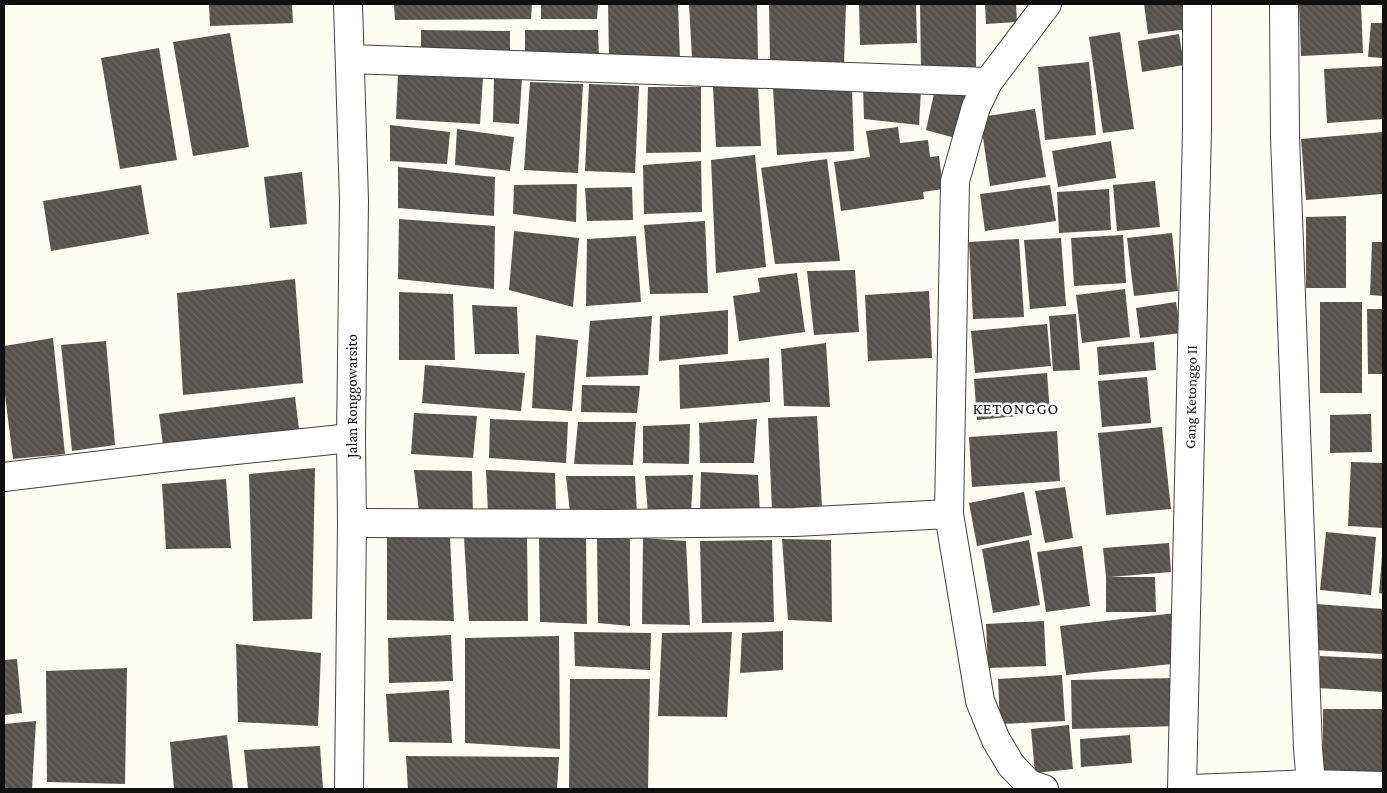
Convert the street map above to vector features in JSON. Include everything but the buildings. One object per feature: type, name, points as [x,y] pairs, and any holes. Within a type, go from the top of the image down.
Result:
[{"type":"street","name":"Jalan Ronggowarsito","points":[[348,4],[354,201],[349,789]]},
{"type":"street","points":[[1044,789],[1030,784],[1011,765],[996,740],[980,701],[949,514],[955,181],[976,107],[988,82],[1047,4]]},
{"type":"street","name":"Gang Ketonggo II","points":[[1182,789],[1197,139],[1197,4]]},
{"type":"street","points":[[1284,4],[1286,137],[1308,749],[1311,784]]},
{"type":"street","points":[[350,59],[988,82]]},
{"type":"street","points":[[4,478],[169,457],[351,438]]},
{"type":"street","points":[[352,523],[610,524],[795,522],[949,514]]},
{"type":"street","points":[[1192,789],[1311,784],[1383,786]]},
{"type":"district","name":"KETONGGO","points":[[1016,408]]}]
